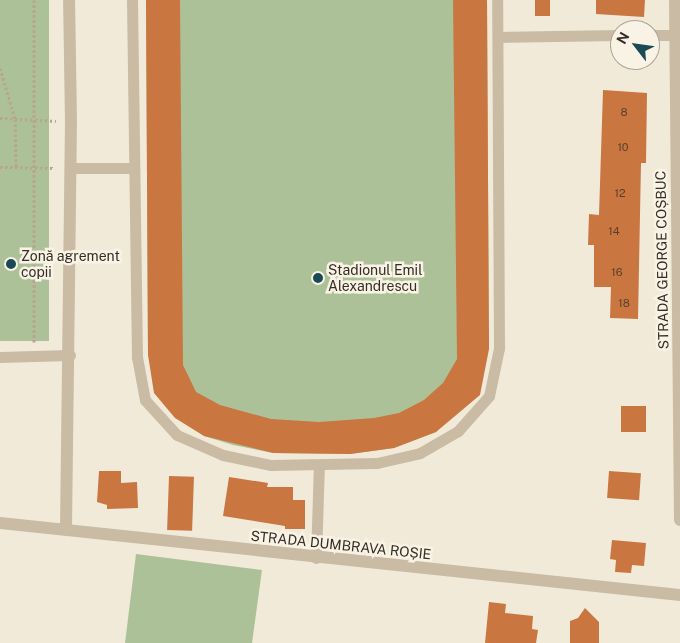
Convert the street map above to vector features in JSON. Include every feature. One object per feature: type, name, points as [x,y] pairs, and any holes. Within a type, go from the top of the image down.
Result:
[{"type":"street","points":[[66,529],[70,355],[71,122],[69,0]]},
{"type":"street","name":"STRADA GEORGE COȘBUC","points":[[675,0],[680,520]]},
{"type":"street","name":"STRADA DUMBRAVA ROȘIE","points":[[0,523],[316,558],[680,595]]},
{"type":"lane","points":[[132,0],[137,357],[145,400],[177,436],[223,456],[271,465],[377,463],[420,453],[458,430],[489,396],[499,348],[497,0]]},
{"type":"lane","points":[[660,35],[675,34]]},
{"type":"lane","points":[[498,37],[610,35]]},
{"type":"lane","points":[[71,168],[134,168]]},
{"type":"lane","points":[[0,357],[34,358],[70,355]]},
{"type":"lane","points":[[316,558],[319,465]]},
{"type":"path","points":[[34,0],[34,358]]},
{"type":"path","points":[[0,68],[15,119],[16,168]]},
{"type":"path","points":[[0,118],[71,122]]},
{"type":"path","points":[[0,168],[71,168]]},
{"type":"green space","points":[[0,0],[49,0],[49,341],[0,341]]},
{"type":"green space","name":"Stadionul Emil Alexandrescu","points":[[146,0],[487,0],[489,349],[436,432],[394,448],[350,454],[273,453],[233,445],[204,436],[148,355]]},
{"type":"green space","points":[[136,554],[262,570],[252,643],[125,643]]},
{"type":"building","points":[[146,0],[180,0],[183,365],[196,392],[220,405],[271,419],[319,422],[374,418],[399,413],[424,400],[443,383],[457,359],[453,0],[487,0],[489,349],[480,395],[436,432],[394,448],[350,454],[273,453],[204,436],[175,418],[154,393],[148,355]]},
{"type":"building","points":[[535,0],[550,0],[550,16],[535,16]]},
{"type":"building","points":[[596,0],[645,0],[644,17],[596,14]]},
{"type":"building","points":[[603,90],[647,93],[646,163],[641,163],[638,319],[610,318],[611,287],[594,287],[594,245],[588,245],[589,214],[599,215]]},
{"type":"building","points":[[621,406],[646,406],[646,432],[621,432]]},
{"type":"building","points":[[99,471],[121,471],[121,483],[137,482],[138,508],[107,509],[107,505],[97,502]]},
{"type":"building","points":[[609,471],[641,473],[639,500],[607,498]]},
{"type":"building","points":[[169,476],[194,477],[192,531],[167,530]]},
{"type":"building","points":[[229,477],[268,483],[267,487],[293,487],[293,500],[305,500],[305,529],[285,529],[285,526],[223,516]]},
{"type":"building","points":[[612,540],[646,543],[644,566],[632,565],[631,573],[615,572],[616,560],[610,559]]},
{"type":"building","points":[[489,602],[506,604],[505,613],[533,616],[532,629],[538,630],[536,643],[485,643]]},
{"type":"building","points":[[585,608],[599,622],[599,643],[570,643],[570,621],[578,618]]},
{"type":"place","name":"Zonă agrement copii","points":[[11,264]]},
{"type":"place","name":"Stadionul Emil Alexandrescu","points":[[318,278]]}]
